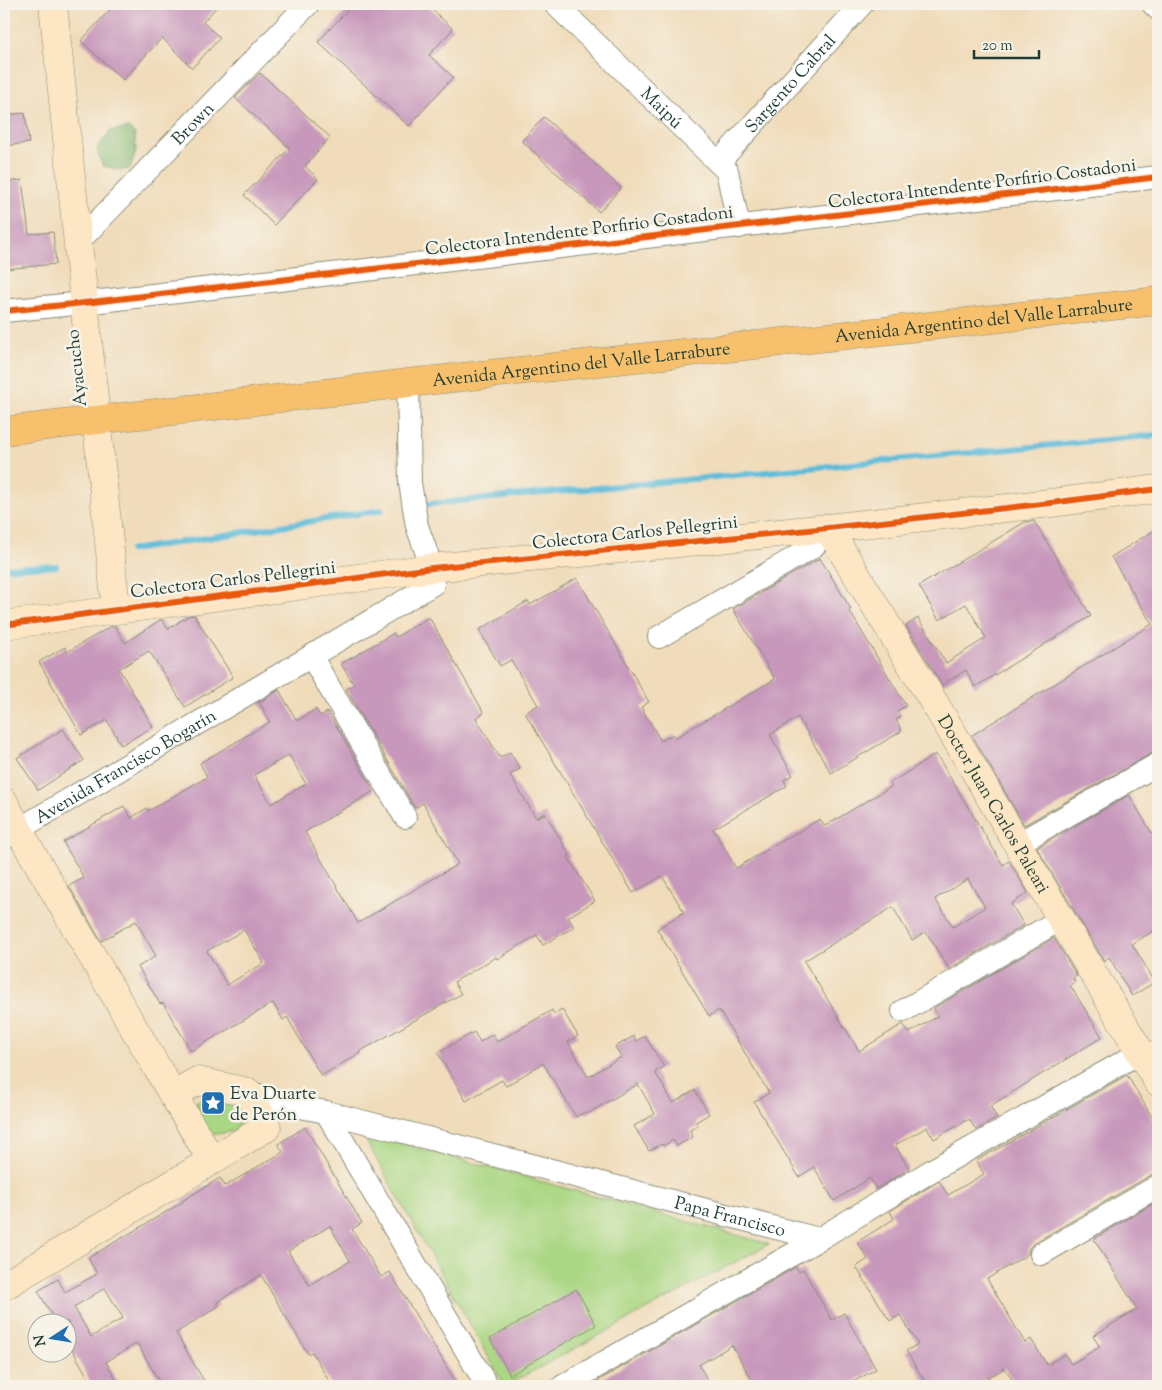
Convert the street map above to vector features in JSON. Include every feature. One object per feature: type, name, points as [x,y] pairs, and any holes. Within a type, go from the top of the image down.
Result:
[{"type":"highway","name":"Avenida Argentino del Valle Larrabure","points":[[4,431],[408,383],[1158,300]]},
{"type":"street","name":"Ayacucho","points":[[54,4],[116,609]]},
{"type":"street","name":"Brown","points":[[78,242],[308,4]]},
{"type":"street","name":"Maipú","points":[[555,4],[728,171],[739,227]]},
{"type":"street","name":"Sargento Cabral","points":[[718,162],[862,4]]},
{"type":"street","points":[[1153,4],[1158,9]]},
{"type":"street","name":"Colectora Intendente Porfirio Costadoni","points":[[4,311],[1158,177]]},
{"type":"street","points":[[408,383],[410,483],[417,526],[432,568]]},
{"type":"street","name":"Colectora Carlos Pellegrini","points":[[4,625],[432,568],[828,528],[1158,489]]},
{"type":"street","points":[[659,637],[813,546],[828,528]]},
{"type":"street","name":"Doctor Juan Carlos Paleari","points":[[828,528],[955,737],[1061,919],[1149,1054],[1158,1082]]},
{"type":"street","name":"Avenida Francisco Bogarín","points":[[212,1161],[11,833],[433,584],[432,568]]},
{"type":"street","points":[[311,656],[405,817]]},
{"type":"street","points":[[1017,844],[1158,764]]},
{"type":"street","points":[[4,802],[11,833]]},
{"type":"street","points":[[903,1011],[1061,919]]},
{"type":"street","points":[[563,1386],[819,1239],[936,1168],[1149,1054]]},
{"type":"street","points":[[173,1095],[197,1081],[248,1092],[267,1127]]},
{"type":"street","name":"Papa Francisco","points":[[248,1092],[300,1107],[326,1112],[819,1239]]},
{"type":"street","points":[[4,1286],[300,1107]]},
{"type":"street","points":[[326,1112],[487,1386]]},
{"type":"street","points":[[1042,1254],[1158,1186]]},
{"type":"green space","points":[[128,128],[135,134],[136,152],[130,169],[121,170],[103,166],[97,148],[110,131]]},
{"type":"green space","points":[[211,1094],[241,1101],[245,1115],[234,1131],[211,1135],[196,1117],[196,1102]]},
{"type":"green space","points":[[361,1132],[769,1244],[505,1386]]},
{"type":"building","points":[[115,4],[219,4],[203,22],[220,38],[192,68],[162,38],[123,80],[81,41]]},
{"type":"building","points":[[353,4],[426,4],[453,29],[429,55],[453,77],[409,126],[318,42]]},
{"type":"building","points":[[260,73],[330,137],[305,166],[318,179],[274,225],[244,195],[290,148],[235,98]]},
{"type":"building","points":[[25,113],[29,143],[4,146],[4,115]]},
{"type":"building","points":[[544,117],[621,188],[599,212],[522,141]]},
{"type":"building","points":[[22,180],[29,234],[53,232],[56,264],[4,269],[4,182]]},
{"type":"building","points":[[1034,521],[1091,616],[975,687],[966,670],[942,685],[906,626],[918,618],[946,663],[986,638],[966,604],[939,620],[919,586],[1025,522]]},
{"type":"building","points":[[1158,528],[1158,750],[1024,825],[972,735],[1152,624],[1111,557]]},
{"type":"building","points":[[820,558],[906,706],[897,711],[901,717],[896,720],[902,731],[831,773],[798,717],[770,735],[793,775],[784,780],[787,786],[713,829],[736,868],[820,819],[825,826],[892,786],[890,783],[936,754],[1003,865],[1009,861],[1028,893],[1011,904],[1024,925],[949,969],[926,932],[912,940],[893,907],[804,961],[859,1051],[903,1024],[909,1033],[938,1016],[934,1008],[1054,938],[1077,976],[1073,978],[1075,982],[1070,985],[1102,1037],[990,1106],[997,1118],[976,1130],[969,1119],[934,1139],[927,1127],[895,1145],[909,1169],[876,1189],[870,1178],[834,1201],[814,1167],[799,1177],[754,1102],[769,1093],[719,1010],[709,1016],[657,929],[684,912],[662,876],[633,893],[525,713],[538,705],[511,660],[500,666],[479,630],[528,601],[530,605],[577,578],[649,702],[641,707],[661,741],[673,734],[675,738],[775,679],[733,609]],"holes":[[[968,879],[985,907],[953,927],[935,899]]]},
{"type":"building","points":[[194,615],[233,677],[185,707],[149,651],[119,669],[153,727],[121,745],[107,720],[81,735],[39,662],[65,647],[67,652],[110,627],[115,626],[125,643],[160,620],[168,629],[188,616]]},
{"type":"building","points":[[429,617],[484,713],[476,718],[500,758],[510,752],[520,769],[510,775],[536,818],[545,813],[570,856],[568,857],[595,901],[568,917],[574,927],[543,945],[537,935],[497,959],[496,957],[454,982],[461,994],[359,1052],[321,1076],[287,1017],[283,1020],[273,1003],[191,1051],[163,1003],[160,1004],[138,967],[156,956],[136,921],[101,941],[69,886],[84,878],[63,842],[124,806],[131,818],[147,808],[148,811],[207,777],[200,763],[270,722],[259,702],[279,690],[297,721],[316,709],[320,716],[328,712],[374,791],[305,832],[358,923],[458,864],[423,803],[415,808],[346,689],[354,685],[341,664],[394,633],[396,637]],"holes":[[[289,755],[306,784],[271,804],[254,775]],[[244,930],[264,963],[227,985],[207,951]]]},
{"type":"building","points":[[63,729],[84,760],[38,790],[17,758]]},
{"type":"building","points":[[1129,795],[1158,843],[1158,928],[1132,944],[1155,982],[1132,996],[1109,957],[1104,961],[1037,848]]},
{"type":"building","points":[[562,1009],[578,1036],[568,1042],[588,1077],[621,1057],[615,1047],[634,1036],[636,1041],[645,1036],[664,1067],[655,1072],[673,1103],[695,1090],[709,1114],[696,1122],[698,1126],[690,1130],[693,1137],[677,1146],[673,1140],[649,1151],[634,1126],[655,1114],[638,1084],[587,1114],[585,1112],[576,1117],[543,1063],[506,1086],[502,1080],[466,1101],[438,1053],[474,1032],[480,1042],[493,1034],[497,1042],[552,1010],[554,1014]]},
{"type":"building","points":[[1127,1075],[1158,1127],[1158,1173],[1151,1175],[1034,1243],[1029,1248],[1028,1254],[987,1279],[1025,1343],[1031,1339],[1047,1365],[1065,1354],[1071,1364],[1100,1347],[1093,1336],[1137,1309],[1094,1239],[1158,1201],[1158,1386],[1016,1386],[1005,1368],[973,1386],[928,1386],[906,1351],[918,1344],[900,1315],[890,1321],[856,1267],[868,1259],[857,1242],[894,1219],[890,1211],[939,1181],[948,1195],[984,1174],[976,1161]]},
{"type":"building","points":[[305,1127],[362,1223],[352,1229],[381,1277],[390,1272],[458,1386],[332,1386],[312,1352],[308,1354],[261,1275],[217,1302],[219,1306],[176,1333],[207,1386],[162,1386],[137,1343],[106,1362],[120,1386],[93,1386],[78,1360],[78,1314],[91,1337],[123,1318],[105,1288],[74,1307],[77,1312],[50,1312],[38,1291],[58,1279],[65,1292],[97,1274],[88,1258],[220,1178],[225,1186],[283,1152],[278,1144]],"holes":[[[330,1226],[350,1261],[309,1285],[288,1251]]]},
{"type":"building","points":[[796,1267],[799,1272],[803,1269],[832,1320],[844,1313],[876,1369],[846,1386],[755,1386],[732,1345],[699,1365],[711,1386],[589,1386]]},
{"type":"building","points":[[576,1289],[596,1325],[510,1375],[490,1339]]},
{"type":"waterway","points":[[428,504],[1158,435]]},
{"type":"waterway","points":[[131,550],[382,510]]},
{"type":"waterway","points":[[4,568],[56,566]]},
{"type":"cycle path","points":[[4,311],[1158,177]]},
{"type":"cycle path","points":[[4,625],[432,568],[828,528],[1158,489]]},
{"type":"place","name":"Eva Duarte de Perón","points":[[213,1103]]}]
